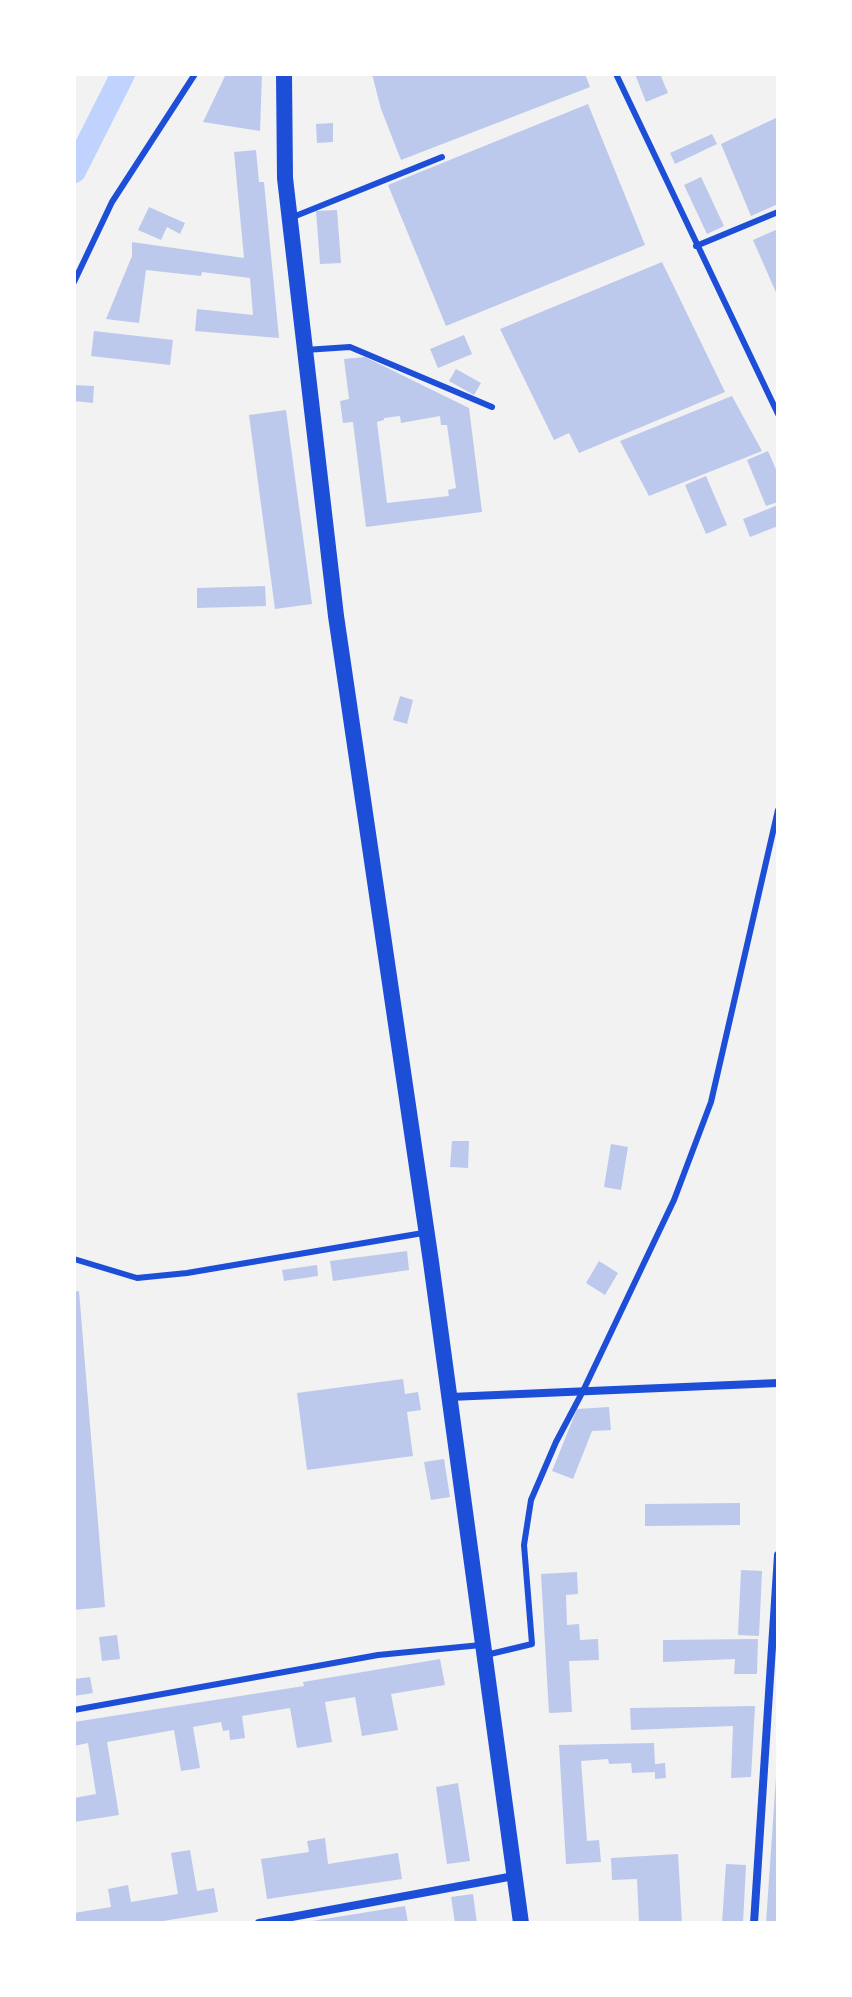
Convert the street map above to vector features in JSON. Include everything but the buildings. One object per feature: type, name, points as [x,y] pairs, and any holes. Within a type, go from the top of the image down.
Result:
[{"type":"main road","points":[[284,74],[285,178],[336,616],[427,1233],[521,1923]]},
{"type":"street","points":[[449,1397],[778,1383]]},
{"type":"street","points":[[754,1923],[778,1555]]},
{"type":"street","points":[[259,1923],[514,1876]]},
{"type":"lane","points":[[74,282],[112,202],[195,74]]},
{"type":"lane","points":[[616,74],[778,414]]},
{"type":"lane","points":[[290,218],[442,157]]},
{"type":"lane","points":[[696,246],[778,212]]},
{"type":"lane","points":[[305,350],[350,347],[492,407]]},
{"type":"lane","points":[[74,1710],[378,1655],[484,1650],[532,1644],[524,1545],[531,1500],[674,1200],[711,1102],[778,810]]},
{"type":"lane","points":[[74,1259],[137,1278],[187,1273],[427,1233]]},
{"type":"waterway","points":[[74,171],[123,74]]}]
